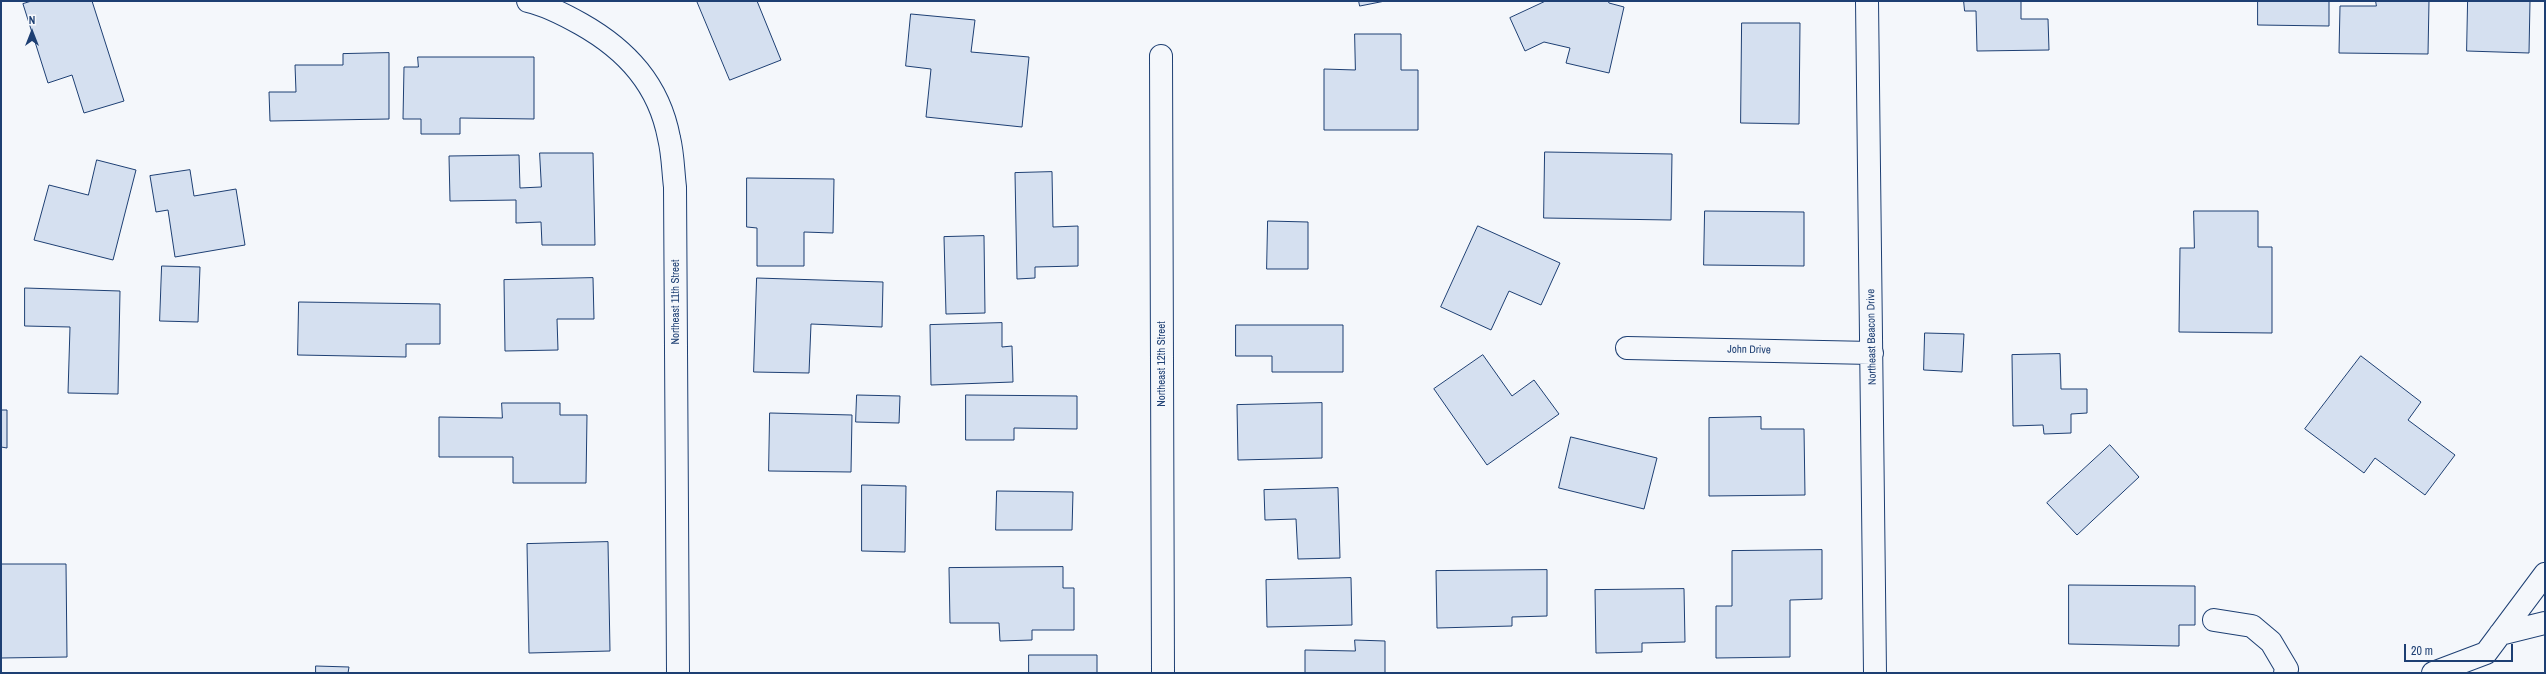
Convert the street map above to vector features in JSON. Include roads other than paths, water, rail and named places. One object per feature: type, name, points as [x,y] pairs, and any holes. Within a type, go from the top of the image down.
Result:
[{"type":"street","name":"Northeast 11th Street","points":[[528,1],[570,18],[606,38],[638,67],[656,101],[669,138],[675,187],[678,673]]},
{"type":"street","name":"Northeast Beacon Drive","points":[[1867,1],[1875,673]]},
{"type":"street","name":"Northeast 12th Street","points":[[1161,56],[1163,673]]},
{"type":"street","name":"John Drive","points":[[1627,348],[1872,353]]},
{"type":"street","points":[[2433,673],[2486,653],[2545,574]]},
{"type":"street","points":[[2214,620],[2252,626],[2271,642],[2287,669],[2285,673]]},
{"type":"street","points":[[2500,634],[2545,623]]}]
